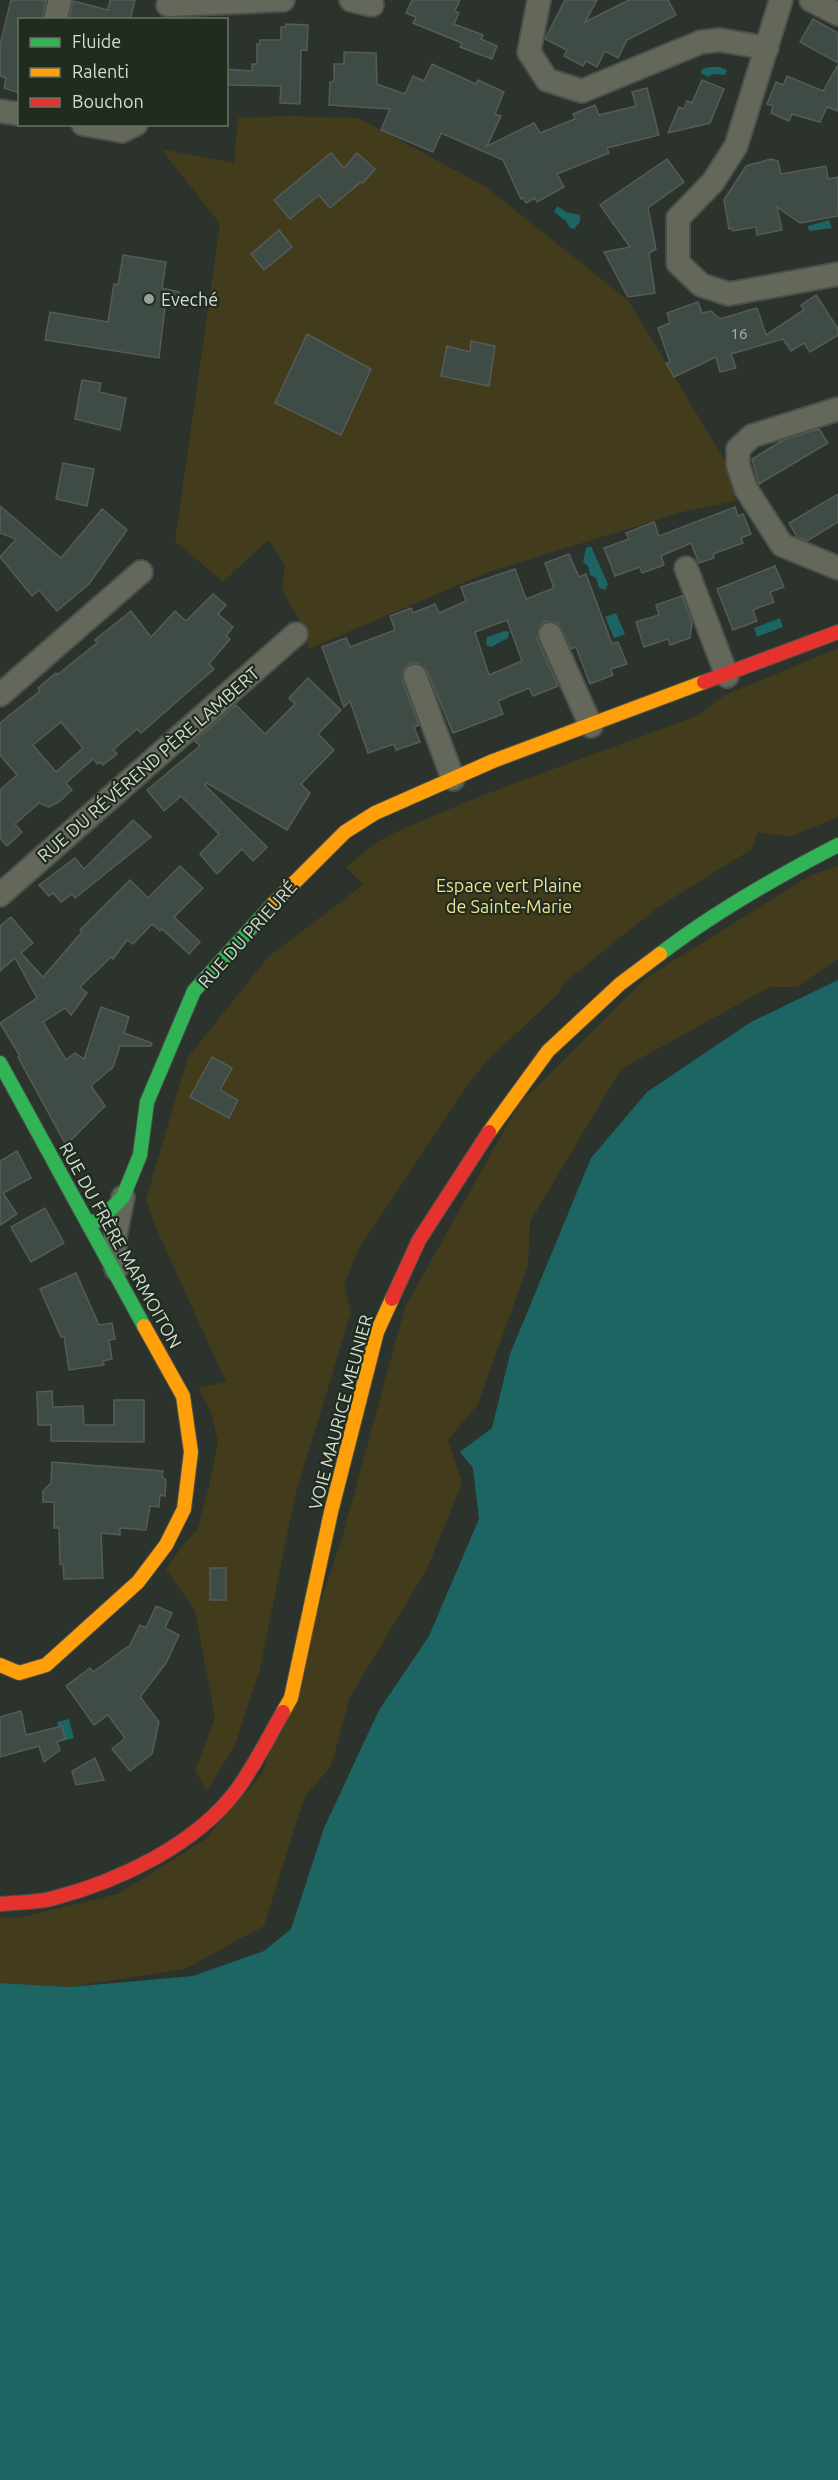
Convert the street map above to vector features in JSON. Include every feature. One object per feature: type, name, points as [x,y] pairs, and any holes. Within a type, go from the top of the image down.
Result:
[{"type":"street","points":[[56,18],[60,0]]},
{"type":"street","points":[[167,8],[283,0]]},
{"type":"street","points":[[539,0],[529,52],[547,80],[582,91],[701,42],[720,40],[766,48]]},
{"type":"street","points":[[781,0],[743,129],[729,161],[713,182],[678,219],[678,263],[701,285],[729,294],[838,274]]},
{"type":"street","points":[[811,0],[838,14]]},
{"type":"street","points":[[0,111],[18,114]]},
{"type":"street","points":[[106,126],[129,128]]},
{"type":"street","points":[[838,409],[752,436],[738,449],[738,465],[746,489],[782,545],[838,568]]},
{"type":"street","points":[[686,568],[727,676]]},
{"type":"street","points":[[0,695],[141,572]]},
{"type":"street","name":"RUE DU PRIEURÉ","points":[[117,1277],[115,1237],[123,1197],[140,1155],[147,1101],[194,991],[302,873],[345,832],[375,813],[453,779],[838,632]]},
{"type":"street","name":"RUE DU RÉVÉREND PÈRE LAMBERT","points":[[0,895],[296,634]]},
{"type":"street","points":[[550,634],[591,726]]},
{"type":"street","points":[[415,676],[453,779]]},
{"type":"street","name":"VOIE MAURICE MEUNIER","points":[[0,1904],[53,1899],[129,1872],[165,1852],[198,1828],[236,1791],[291,1698],[331,1512],[377,1332],[419,1240],[469,1159],[548,1051],[620,984],[702,922],[789,870],[838,845]]},
{"type":"street","name":"RUE DU FRÈRE MARMOITON","points":[[0,1063],[183,1396],[191,1452],[184,1509],[166,1545],[138,1582],[46,1665],[19,1673],[0,1665]]},
{"type":"street","name":"RUE DU PRIEURÉ","points":[[88,1223],[100,1220],[123,1197]]},
{"type":"green space","points":[[289,116],[359,118],[486,187],[628,300],[729,467],[736,501],[686,511],[489,572],[308,649],[306,632],[282,590],[285,565],[268,540],[223,582],[175,541],[220,224],[161,149],[234,163],[238,118]]},
{"type":"green space","name":"Espace vert Plaine de Sainte-Marie","points":[[838,648],[838,817],[790,837],[758,832],[752,849],[657,908],[564,983],[557,995],[487,1061],[466,1087],[358,1250],[344,1285],[351,1312],[295,1496],[260,1669],[235,1745],[207,1791],[195,1771],[215,1717],[195,1611],[166,1569],[197,1530],[218,1442],[211,1412],[198,1388],[226,1382],[152,1219],[146,1199],[188,1057],[268,957],[363,885],[346,867],[377,842],[478,797],[699,715],[723,696]]},
{"type":"green space","points":[[838,866],[838,959],[797,987],[770,987],[621,1069],[530,1222],[528,1265],[478,1404],[448,1440],[462,1483],[427,1569],[350,1697],[331,1766],[304,1798],[264,1926],[185,1969],[69,1987],[0,1983],[0,1917],[18,1918],[118,1894],[204,1840],[262,1774],[342,1538],[405,1307],[519,1104],[646,978],[809,876]]},
{"type":"water","points":[[710,67],[727,70],[725,75],[713,74],[708,77],[701,73],[702,69]]},
{"type":"water","points":[[557,206],[566,212],[580,215],[580,222],[574,229],[570,228],[566,221],[554,212]]},
{"type":"water","points":[[829,220],[832,228],[809,231],[808,226]]},
{"type":"water","points":[[591,546],[608,584],[605,590],[599,588],[596,578],[590,575],[588,566],[583,562],[586,548]]},
{"type":"water","points":[[616,613],[625,634],[614,638],[605,617]]},
{"type":"water","points":[[780,618],[783,627],[757,637],[754,628]]},
{"type":"water","points":[[505,631],[509,632],[508,638],[491,647],[486,645],[487,637]]},
{"type":"water","points":[[838,980],[838,2480],[0,2480],[0,1983],[69,1987],[193,1976],[264,1951],[291,1929],[324,1828],[379,1710],[429,1636],[479,1519],[473,1468],[460,1452],[492,1428],[510,1354],[591,1158],[647,1092],[751,1022]]},
{"type":"water","points":[[69,1719],[74,1738],[62,1741],[57,1722]]},
{"type":"building","points":[[11,0],[46,0],[42,18],[18,18],[18,92],[4,88],[6,78],[0,76],[0,45]]},
{"type":"building","points":[[110,0],[135,0],[130,18],[69,18],[73,1],[108,10]]},
{"type":"building","points":[[412,0],[460,0],[455,11],[459,13],[454,24],[483,35],[481,39],[497,46],[492,59],[460,47],[462,43],[413,23],[416,17],[406,13]]},
{"type":"building","points":[[565,0],[597,0],[585,22],[629,0],[668,0],[676,15],[627,40],[618,58],[605,51],[597,67],[586,61],[583,66],[564,56],[567,50],[545,39]]},
{"type":"building","points":[[813,19],[838,33],[838,63],[800,42]]},
{"type":"building","points":[[286,24],[308,25],[307,50],[301,50],[300,104],[280,103],[281,86],[228,85],[228,69],[252,71],[252,64],[257,64],[257,44],[260,44],[260,40],[281,40],[281,27],[286,27]]},
{"type":"building","points":[[344,52],[376,53],[377,84],[405,94],[413,76],[424,81],[432,64],[476,84],[478,80],[504,92],[495,114],[501,116],[487,146],[534,123],[540,133],[575,119],[573,114],[595,105],[599,115],[636,106],[632,92],[647,88],[659,135],[607,148],[609,153],[557,174],[564,187],[537,202],[535,198],[526,203],[523,198],[521,199],[503,160],[441,133],[433,152],[381,130],[390,109],[329,105],[330,82],[334,81],[334,64],[344,64]]},
{"type":"building","points":[[838,65],[838,111],[827,107],[820,122],[792,114],[789,121],[771,113],[773,106],[767,104],[776,82],[783,85],[787,76],[823,91]]},
{"type":"building","points":[[702,80],[724,89],[710,123],[668,133],[679,107],[684,109],[687,101],[692,103]]},
{"type":"building","points":[[331,153],[344,168],[357,153],[375,169],[363,183],[361,182],[330,208],[319,195],[290,219],[274,200]]},
{"type":"building","points":[[667,159],[684,182],[648,208],[656,249],[649,253],[655,293],[628,297],[604,252],[630,247],[600,205]]},
{"type":"building","points":[[771,159],[778,161],[781,174],[826,166],[828,179],[838,177],[838,216],[800,223],[777,207],[782,230],[757,235],[756,227],[733,231],[732,228],[729,229],[724,200],[746,166]]},
{"type":"building","points":[[279,230],[292,247],[264,270],[251,254]]},
{"type":"building","name":"Eveché","points":[[123,255],[166,262],[162,288],[179,292],[183,301],[175,308],[165,307],[159,358],[45,340],[50,312],[108,322],[114,284],[118,285]]},
{"type":"building","points":[[816,295],[838,329],[838,335],[810,352],[804,343],[791,351],[783,339],[731,354],[736,368],[720,372],[716,357],[674,377],[666,363],[670,362],[658,328],[670,323],[667,313],[698,302],[702,313],[711,311],[720,319],[757,308],[766,335],[804,310],[801,305]]},
{"type":"building","points":[[307,334],[371,369],[341,435],[275,403]]},
{"type":"building","points":[[471,341],[495,346],[489,386],[441,376],[447,346],[470,352]]},
{"type":"building","points":[[82,380],[101,383],[99,392],[126,398],[120,430],[75,419]]},
{"type":"building","points":[[819,429],[828,443],[759,484],[752,459],[783,440]]},
{"type":"building","points":[[63,463],[94,469],[87,506],[56,499]]},
{"type":"building","points":[[838,494],[838,522],[807,541],[797,537],[789,523]]},
{"type":"building","points":[[0,506],[61,558],[102,509],[127,530],[89,584],[57,611],[39,590],[32,596],[0,557],[16,539],[0,533]]},
{"type":"building","points":[[735,507],[738,516],[743,514],[751,534],[741,538],[743,543],[713,554],[714,558],[699,563],[691,543],[661,556],[664,565],[642,573],[640,567],[615,576],[604,548],[629,539],[626,533],[654,522],[659,536]]},
{"type":"building","points":[[569,554],[579,577],[586,574],[612,644],[618,642],[627,664],[611,669],[613,675],[590,684],[576,647],[571,649],[558,623],[545,621],[539,627],[537,639],[558,686],[533,696],[529,688],[498,701],[503,714],[453,733],[427,671],[418,663],[411,663],[404,668],[402,680],[419,725],[414,727],[420,742],[396,750],[394,744],[368,753],[350,701],[344,707],[322,647],[346,638],[350,647],[395,630],[390,616],[411,608],[413,613],[435,604],[439,613],[466,601],[461,587],[515,569],[526,599],[554,588],[545,563]],"holes":[[[507,620],[522,661],[489,675],[475,632]]]},
{"type":"building","points":[[775,566],[784,587],[770,592],[774,602],[753,610],[757,621],[733,630],[717,589]]},
{"type":"building","points":[[213,594],[226,605],[218,614],[233,627],[226,636],[230,639],[209,664],[214,669],[141,733],[137,729],[113,750],[117,754],[103,765],[93,759],[66,783],[72,790],[59,802],[49,807],[39,803],[15,824],[22,832],[7,846],[0,838],[0,790],[17,775],[0,755],[0,723],[40,691],[38,688],[56,673],[57,675],[97,643],[95,640],[131,611],[151,637],[175,611],[186,621]],"holes":[[[61,722],[83,748],[56,772],[33,745]]]},
{"type":"building","points":[[682,596],[692,623],[690,638],[670,645],[668,639],[644,647],[636,622],[659,615],[656,605]]},
{"type":"building","points":[[308,678],[341,710],[318,734],[334,750],[301,784],[310,793],[287,830],[207,783],[205,785],[267,847],[253,861],[242,849],[217,874],[200,854],[219,834],[181,796],[164,811],[147,790],[200,746],[195,741],[236,705],[265,734],[295,704],[289,698]]},
{"type":"building","points":[[133,820],[151,837],[75,898],[72,894],[61,902],[53,893],[49,896],[39,885],[75,858],[84,869]]},
{"type":"building","points":[[180,866],[203,888],[174,917],[200,942],[189,954],[162,929],[160,931],[152,924],[133,944],[127,940],[113,959],[111,957],[80,987],[87,993],[71,1015],[65,1008],[43,1022],[66,1060],[75,1053],[84,1059],[101,1007],[129,1017],[124,1033],[152,1043],[151,1046],[120,1046],[113,1067],[91,1086],[105,1106],[66,1145],[18,1057],[20,1056],[0,1023],[37,998],[15,958],[0,971],[0,926],[11,917],[33,943],[21,953],[43,977],[82,932],[80,930],[130,880],[148,898]]},
{"type":"building","points":[[212,1057],[232,1068],[220,1090],[238,1100],[229,1118],[190,1097]]},
{"type":"building","points":[[17,1151],[31,1178],[3,1193],[17,1214],[0,1225],[0,1161]]},
{"type":"building","points":[[45,1208],[64,1243],[31,1262],[11,1227]]},
{"type":"building","points":[[76,1273],[99,1325],[112,1323],[115,1339],[109,1340],[112,1359],[103,1361],[104,1365],[69,1370],[64,1336],[61,1337],[40,1289]]},
{"type":"building","points":[[52,1391],[53,1407],[83,1406],[84,1425],[114,1425],[114,1400],[144,1400],[144,1442],[51,1441],[51,1425],[38,1425],[37,1392]]},
{"type":"building","points":[[52,1462],[163,1471],[162,1477],[166,1480],[165,1496],[160,1495],[159,1507],[150,1506],[146,1530],[120,1528],[120,1535],[101,1533],[103,1578],[64,1579],[63,1564],[60,1564],[59,1528],[54,1528],[54,1502],[43,1502],[43,1491],[51,1483]]},
{"type":"building","points":[[210,1568],[226,1568],[226,1600],[210,1600]]},
{"type":"building","points":[[156,1606],[172,1613],[165,1628],[179,1635],[166,1663],[140,1697],[159,1722],[152,1754],[130,1771],[112,1749],[125,1738],[108,1715],[94,1725],[66,1686],[90,1668],[93,1672],[130,1645],[140,1625],[146,1628]]},
{"type":"building","points":[[21,1711],[26,1735],[62,1726],[65,1739],[57,1742],[60,1750],[44,1762],[39,1746],[0,1757],[0,1717]]},
{"type":"building","points":[[95,1758],[104,1780],[76,1785],[72,1771]]},
{"type":"traffic: fast","points":[[660,954],[747,895],[838,845]]},
{"type":"traffic: fast","points":[[89,1223],[100,1220],[123,1197],[140,1155],[147,1102],[194,991],[272,905]]},
{"type":"traffic: fast","points":[[0,1063],[144,1326]]},
{"type":"traffic: slow","points":[[272,905],[345,832],[375,813],[493,761],[704,682]]},
{"type":"traffic: slow","points":[[489,1132],[548,1051],[620,984],[660,954]]},
{"type":"traffic: slow","points":[[283,1712],[291,1698],[331,1512],[377,1332],[392,1299]]},
{"type":"traffic: slow","points":[[0,1665],[19,1673],[46,1665],[138,1582],[166,1545],[184,1509],[191,1452],[183,1396],[144,1326]]},
{"type":"traffic: jam","points":[[704,682],[838,632]]},
{"type":"traffic: jam","points":[[392,1299],[419,1240],[489,1132]]},
{"type":"traffic: jam","points":[[0,1904],[41,1901],[79,1891],[129,1871],[178,1844],[219,1810],[236,1791],[283,1712]]},
{"type":"place","name":"Eveché","points":[[149,299]]}]
